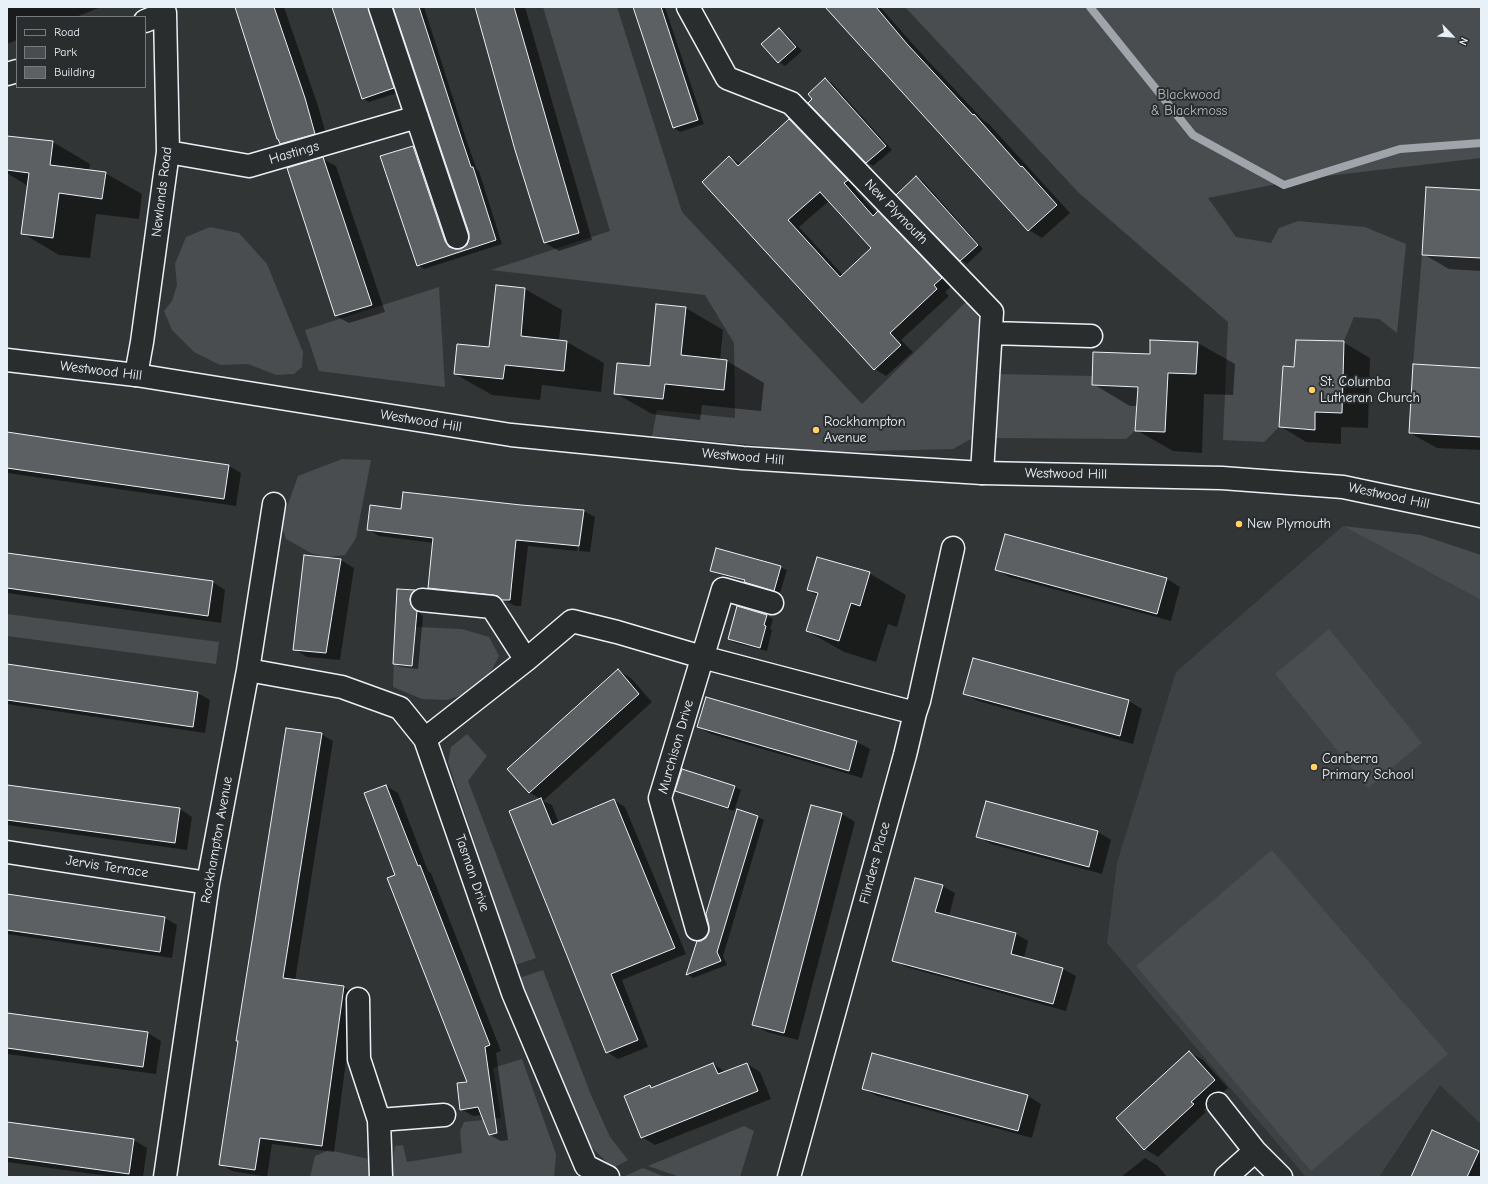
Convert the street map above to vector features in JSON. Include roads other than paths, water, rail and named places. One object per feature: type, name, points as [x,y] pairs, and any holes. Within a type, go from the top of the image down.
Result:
[{"type":"street","points":[[380,7],[457,237]]},
{"type":"street","name":"New Plymouth","points":[[688,7],[727,78],[792,103],[992,312],[982,473]]},
{"type":"street","points":[[146,20],[164,10]]},
{"type":"street","name":"Newlands Road","points":[[136,375],[142,342],[168,152],[164,10]]},
{"type":"street","name":"Hastings","points":[[168,152],[249,166],[417,117]]},
{"type":"street","points":[[991,333],[1091,336]]},
{"type":"street","name":"Westwood Hill","points":[[7,360],[136,375],[511,435],[743,458],[982,473],[1222,478],[1343,487],[1481,516]]},
{"type":"street","name":"Rockhampton Avenue","points":[[165,1177],[208,883],[248,670],[274,504]]},
{"type":"street","name":"Flinders Place","points":[[789,1177],[919,701],[953,548]]},
{"type":"street","name":"Murchison Drive","points":[[697,929],[660,798],[723,589],[772,603]]},
{"type":"street","points":[[422,600],[492,607],[526,660]]},
{"type":"street","points":[[424,739],[526,660],[572,621],[915,713]]},
{"type":"street","name":"Tasman Drive","points":[[248,670],[342,687],[400,708],[424,739],[513,993],[582,1172],[608,1177]]},
{"type":"street","name":"Jervis Terrace","points":[[7,852],[208,883]]},
{"type":"street","points":[[358,999],[359,1059],[379,1120],[381,1177]]},
{"type":"street","points":[[1218,1104],[1255,1151],[1281,1177]]},
{"type":"street","points":[[379,1120],[444,1115]]},
{"type":"street","points":[[1226,1177],[1255,1151]]},
{"type":"waterway","points":[[1090,7],[1193,135],[1284,185],[1400,149],[1481,143]]},
{"type":"place","name":"St. Columba Lutheran Church","points":[[1312,390]]},
{"type":"place","name":"Rockhampton Avenue","points":[[816,430]]},
{"type":"place","name":"New Plymouth","points":[[1239,524]]},
{"type":"place","name":"Canberra Primary School","points":[[1314,767]]},
{"type":"park label","name":"Blackwood & Blackmoss","points":[[1189,104]]}]
